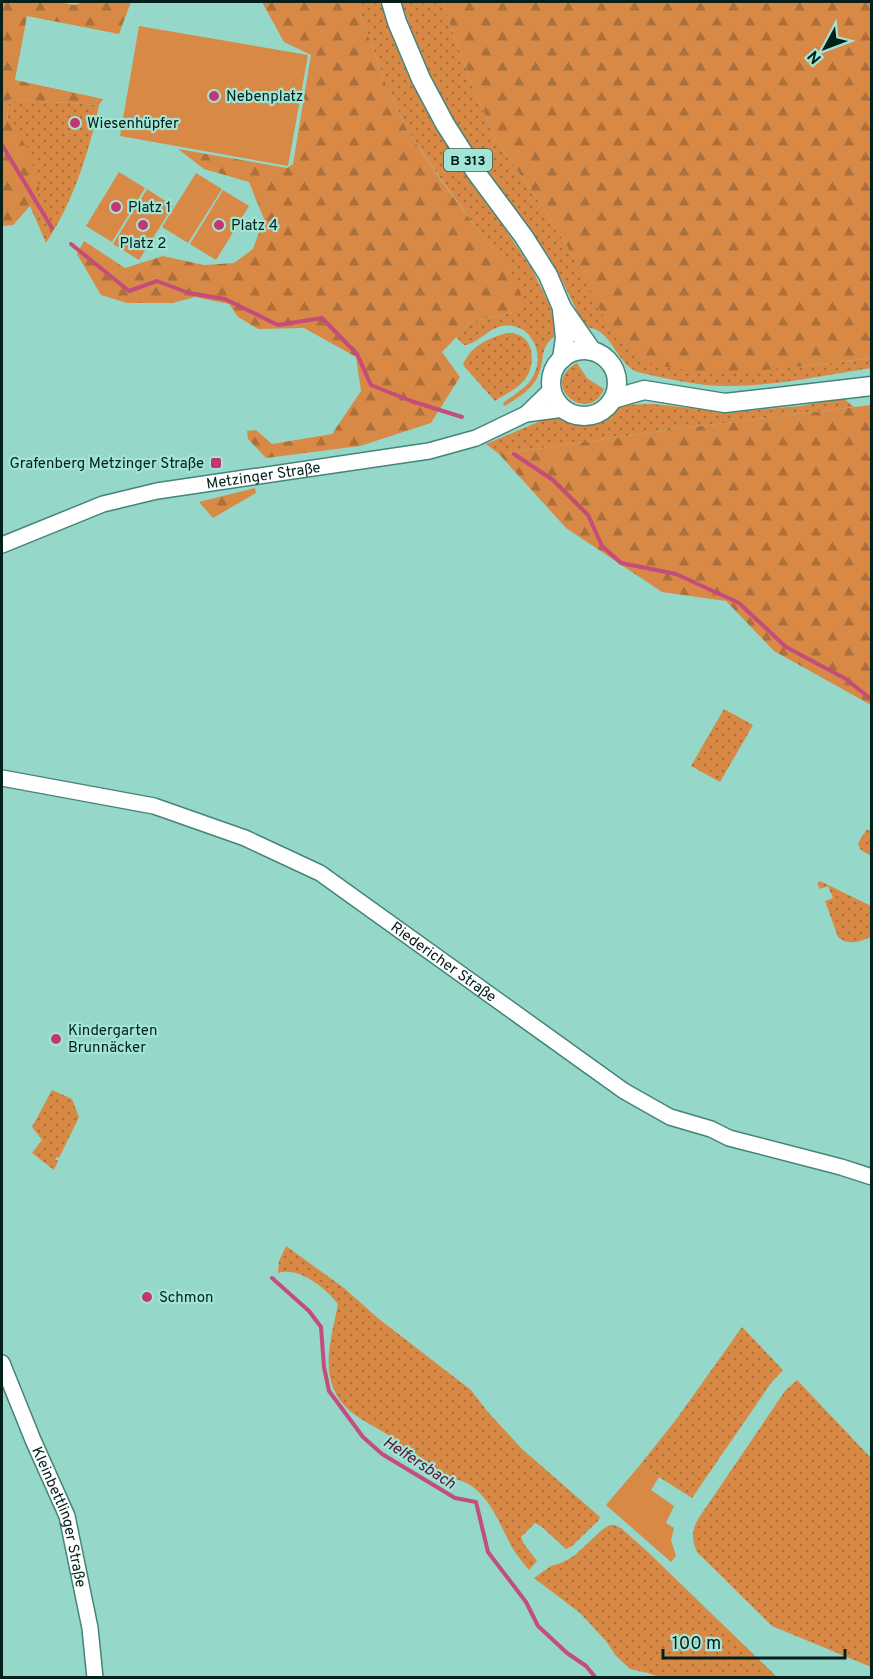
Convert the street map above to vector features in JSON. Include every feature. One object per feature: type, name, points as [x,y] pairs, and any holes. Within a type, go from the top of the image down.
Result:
[{"type":"main road","name":"B 313","points":[[391,2],[421,80],[445,124],[475,171],[524,237],[548,275],[562,308],[592,351]]},
{"type":"main road","name":"B 313","points":[[562,308],[565,338],[562,359]]},
{"type":"main road","points":[[581,350],[592,351],[608,361],[613,369],[616,388],[613,399],[606,408],[596,414],[585,416],[574,414],[558,404],[552,389],[551,378],[562,359],[571,353],[581,350]]},
{"type":"main road","points":[[616,378],[644,390],[725,403],[872,386]]},
{"type":"main road","points":[[613,399],[644,390]]},
{"type":"street","name":"Metzinger Straße","points":[[526,414],[552,389]]},
{"type":"street","name":"Metzinger Straße","points":[[2,545],[103,504],[157,491],[429,451],[476,438],[526,414],[564,409]]},
{"type":"street","name":"Riedericher Straße","points":[[2,778],[154,806],[245,838],[320,873],[624,1091],[670,1117],[711,1129],[729,1138],[872,1177]]},
{"type":"street","name":"Kleinbettlinger Straße","points":[[2,1363],[67,1516],[90,1629],[95,1677]]},
{"type":"green space","points":[[2,2],[59,2],[74,5],[84,2],[131,2],[119,34],[27,16],[15,80],[103,99],[99,105],[9,99],[7,119],[28,149],[40,191],[13,225],[2,226]]},
{"type":"green space","points":[[262,2],[356,2],[385,82],[406,128],[440,179],[510,269],[525,304],[517,311],[471,322],[442,352],[460,377],[431,423],[360,446],[266,458],[248,439],[247,431],[256,430],[272,444],[332,434],[361,391],[356,357],[304,328],[258,329],[238,317],[229,304],[195,297],[173,303],[127,303],[101,295],[77,254],[84,241],[125,268],[163,256],[204,265],[234,263],[253,249],[264,219],[249,182],[204,169],[178,149],[287,168],[293,164],[311,55],[284,42]]},
{"type":"green space","points":[[356,2],[380,2],[407,73],[438,130],[532,269],[550,306],[558,334],[545,348],[535,381],[524,393],[505,406],[504,402],[520,391],[532,378],[538,359],[534,342],[528,334],[512,326],[502,326],[464,345],[456,337],[471,322],[517,311],[510,269],[487,242],[406,128],[385,82]]},
{"type":"green space","points":[[401,2],[442,2],[474,90],[497,142],[547,213],[574,258],[796,367],[871,358],[871,368],[785,382],[721,386],[673,380],[637,372],[629,367],[601,332],[584,327],[547,254],[450,115],[429,74]]},
{"type":"green space","points":[[442,2],[871,2],[871,358],[715,374],[660,366],[641,360],[620,339],[605,319],[574,258],[547,213],[497,142],[474,90]]},
{"type":"green space","name":"Nebenplatz","points":[[139,26],[308,55],[288,166],[120,136]]},
{"type":"green space","points":[[9,99],[99,105],[79,177],[46,243],[30,206],[40,191],[7,119]]},
{"type":"green space","name":"Platz 1","points":[[119,172],[145,188],[112,242],[86,226]]},
{"type":"green space","points":[[196,173],[222,189],[188,243],[162,227]]},
{"type":"green space","name":"Platz 2","points":[[147,189],[173,206],[139,260],[113,244]]},
{"type":"green space","name":"Platz 4","points":[[223,190],[249,206],[216,260],[190,244]]},
{"type":"green space","points":[[507,333],[516,334],[527,341],[532,353],[531,366],[523,382],[495,401],[463,365],[475,348],[494,337]]},
{"type":"green space","points":[[577,363],[587,378],[604,389],[597,399],[588,404],[578,403],[564,391],[562,382],[566,372]]},
{"type":"green space","points":[[843,398],[854,407],[499,454],[486,444],[550,417],[563,415],[576,420],[596,420],[620,405],[653,404],[731,412],[801,406]]},
{"type":"green space","points":[[871,405],[871,705],[774,651],[726,601],[662,592],[566,528],[499,454],[669,430]]},
{"type":"green space","points":[[255,488],[256,493],[213,518],[199,502]]},
{"type":"green space","points":[[724,709],[753,725],[720,782],[691,766]]},
{"type":"green space","points":[[867,830],[871,830],[871,856],[861,850],[858,844]]},
{"type":"green space","points":[[820,881],[871,906],[871,937],[858,942],[850,942],[838,937],[825,901],[833,898],[828,886],[820,889],[817,883]]},
{"type":"green space","points":[[52,1090],[72,1099],[79,1117],[59,1158],[55,1159],[58,1161],[54,1170],[32,1153],[42,1140],[32,1127]]},
{"type":"green space","points":[[286,1246],[344,1288],[379,1319],[471,1390],[522,1449],[600,1517],[598,1521],[566,1549],[535,1523],[521,1537],[537,1561],[529,1570],[515,1552],[487,1501],[469,1484],[429,1468],[394,1439],[355,1415],[339,1399],[329,1374],[330,1346],[338,1304],[327,1291],[311,1280],[295,1273],[278,1273],[279,1261]]},
{"type":"green space","points":[[742,1327],[783,1370],[771,1383],[692,1498],[640,1465],[678,1417]]},
{"type":"green space","points":[[797,1380],[871,1458],[871,1667],[772,1626],[697,1552],[694,1543],[693,1531],[698,1519],[785,1391]]},
{"type":"green space","points":[[640,1465],[659,1477],[651,1490],[674,1506],[666,1523],[674,1528],[671,1540],[676,1556],[671,1562],[606,1505]]},
{"type":"green space","points":[[610,1525],[621,1528],[648,1552],[777,1677],[659,1677],[630,1669],[580,1613],[534,1578],[551,1566],[574,1556]]},
{"type":"waterway","points":[[2,145],[52,228]]},
{"type":"waterway","points":[[71,244],[129,291],[157,281],[189,293],[225,299],[278,325],[322,318],[357,354],[371,385],[411,401],[462,417]]},
{"type":"waterway","points":[[514,454],[553,480],[588,515],[602,546],[621,563],[676,574],[739,603],[786,647],[846,679],[872,700]]},
{"type":"waterway","name":"Helfersbach","points":[[272,1278],[309,1311],[321,1327],[324,1367],[329,1391],[363,1437],[382,1454],[455,1498],[476,1502],[488,1552],[526,1602],[538,1626],[567,1653],[586,1666],[596,1678]]},
{"type":"place","name":"Nebenplatz","points":[[214,96]]},
{"type":"place","name":"Wiesenhüpfer","points":[[75,123]]},
{"type":"place","name":"Platz 1","points":[[116,207]]},
{"type":"place","name":"Platz 2","points":[[143,225]]},
{"type":"place","name":"Platz 4","points":[[219,225]]},
{"type":"place","name":"Grafenberg Metzinger Straße","points":[[216,463]]},
{"type":"place","name":"Kindergarten Brunnäcker","points":[[56,1039]]},
{"type":"place","name":"Schmon","points":[[147,1297]]}]
